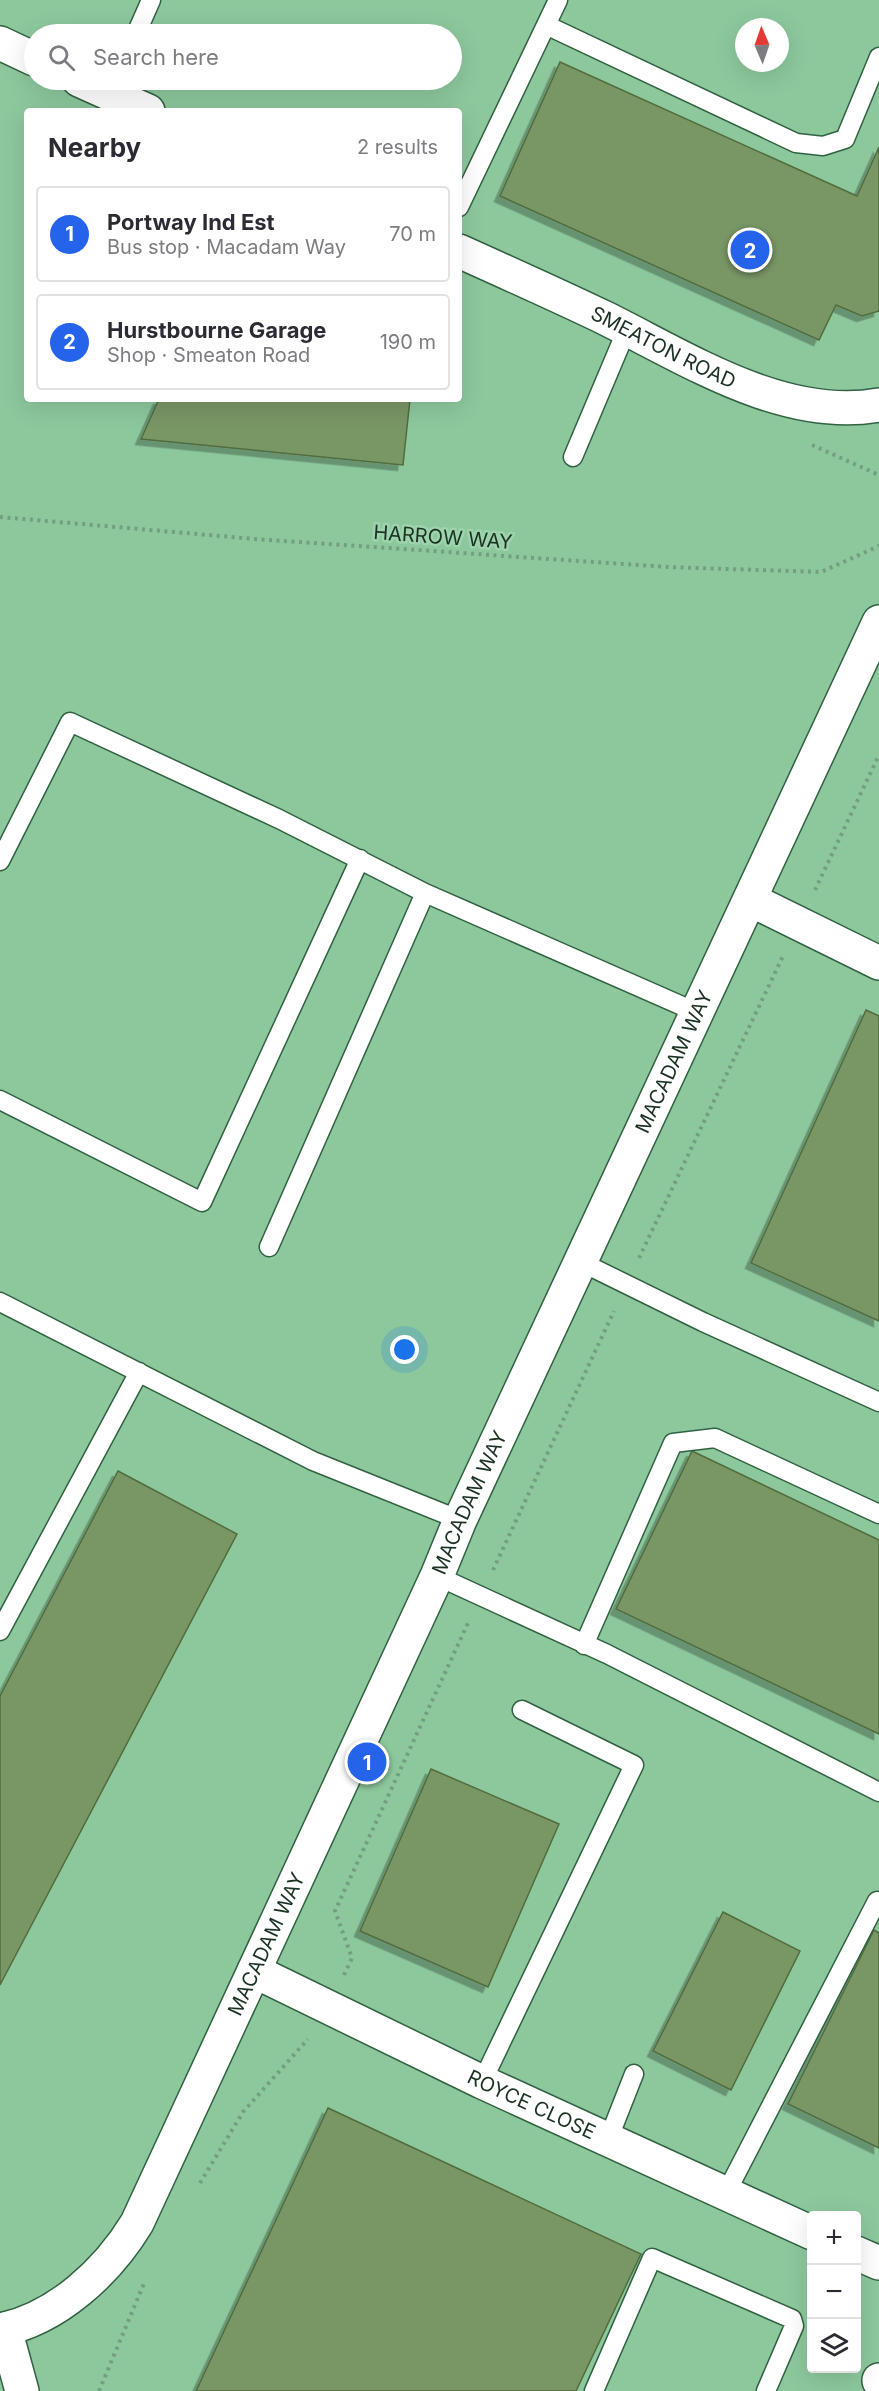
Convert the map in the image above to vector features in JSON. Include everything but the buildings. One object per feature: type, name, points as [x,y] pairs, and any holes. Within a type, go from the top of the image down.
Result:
[{"type":"street","points":[[0,43],[24,54]]},
{"type":"street","points":[[118,90],[144,108]]},
{"type":"street","name":"SMEATON ROAD","points":[[462,252],[774,397],[805,406],[835,409],[879,405]]},
{"type":"street","name":"MACADAM WAY","points":[[2,2330],[34,2318],[86,2285],[123,2247],[137,2223],[437,1576],[460,1520],[879,622]]},
{"type":"street","points":[[751,900],[879,963]]},
{"type":"street","name":"ROYCE CLOSE","points":[[254,1971],[482,2082],[807,2231]]},
{"type":"street","points":[[861,2255],[879,2263]]},
{"type":"street","points":[[2,2330],[22,2391]]},
{"type":"lane","points":[[141,24],[152,0]]},
{"type":"lane","points":[[462,201],[558,0]]},
{"type":"lane","points":[[546,25],[796,143],[822,146],[845,139],[879,57]]},
{"type":"lane","points":[[573,457],[627,329]]},
{"type":"lane","points":[[0,861],[70,722],[279,819],[425,893],[696,1011]]},
{"type":"lane","points":[[0,1100],[202,1202],[360,860]]},
{"type":"lane","points":[[269,1247],[425,893]]},
{"type":"lane","points":[[581,1262],[703,1322],[879,1402]]},
{"type":"lane","points":[[0,1302],[313,1461],[460,1520]]},
{"type":"lane","points":[[0,1631],[138,1372]]},
{"type":"lane","points":[[584,1645],[673,1443],[715,1438],[879,1514]]},
{"type":"lane","points":[[437,1576],[584,1645],[879,1792]]},
{"type":"lane","points":[[482,2082],[634,1766],[522,1710]]},
{"type":"lane","points":[[725,2195],[877,1901],[879,1902]]},
{"type":"lane","points":[[608,2140],[634,2074]]},
{"type":"lane","points":[[594,2391],[652,2258],[792,2319],[794,2326],[766,2391]]},
{"type":"lane","points":[[874,2391],[879,2381]]},
{"type":"path","name":"HARROW WAY","points":[[0,517],[255,539],[668,567],[821,572],[879,546]]},
{"type":"shaded area","points":[[0,0],[879,0],[879,2391],[0,2391]]},
{"type":"place","name":"Hurstbourne Garage","points":[[750,250]]},
{"type":"place","name":"Portway Ind Est","points":[[367,1762]]}]
